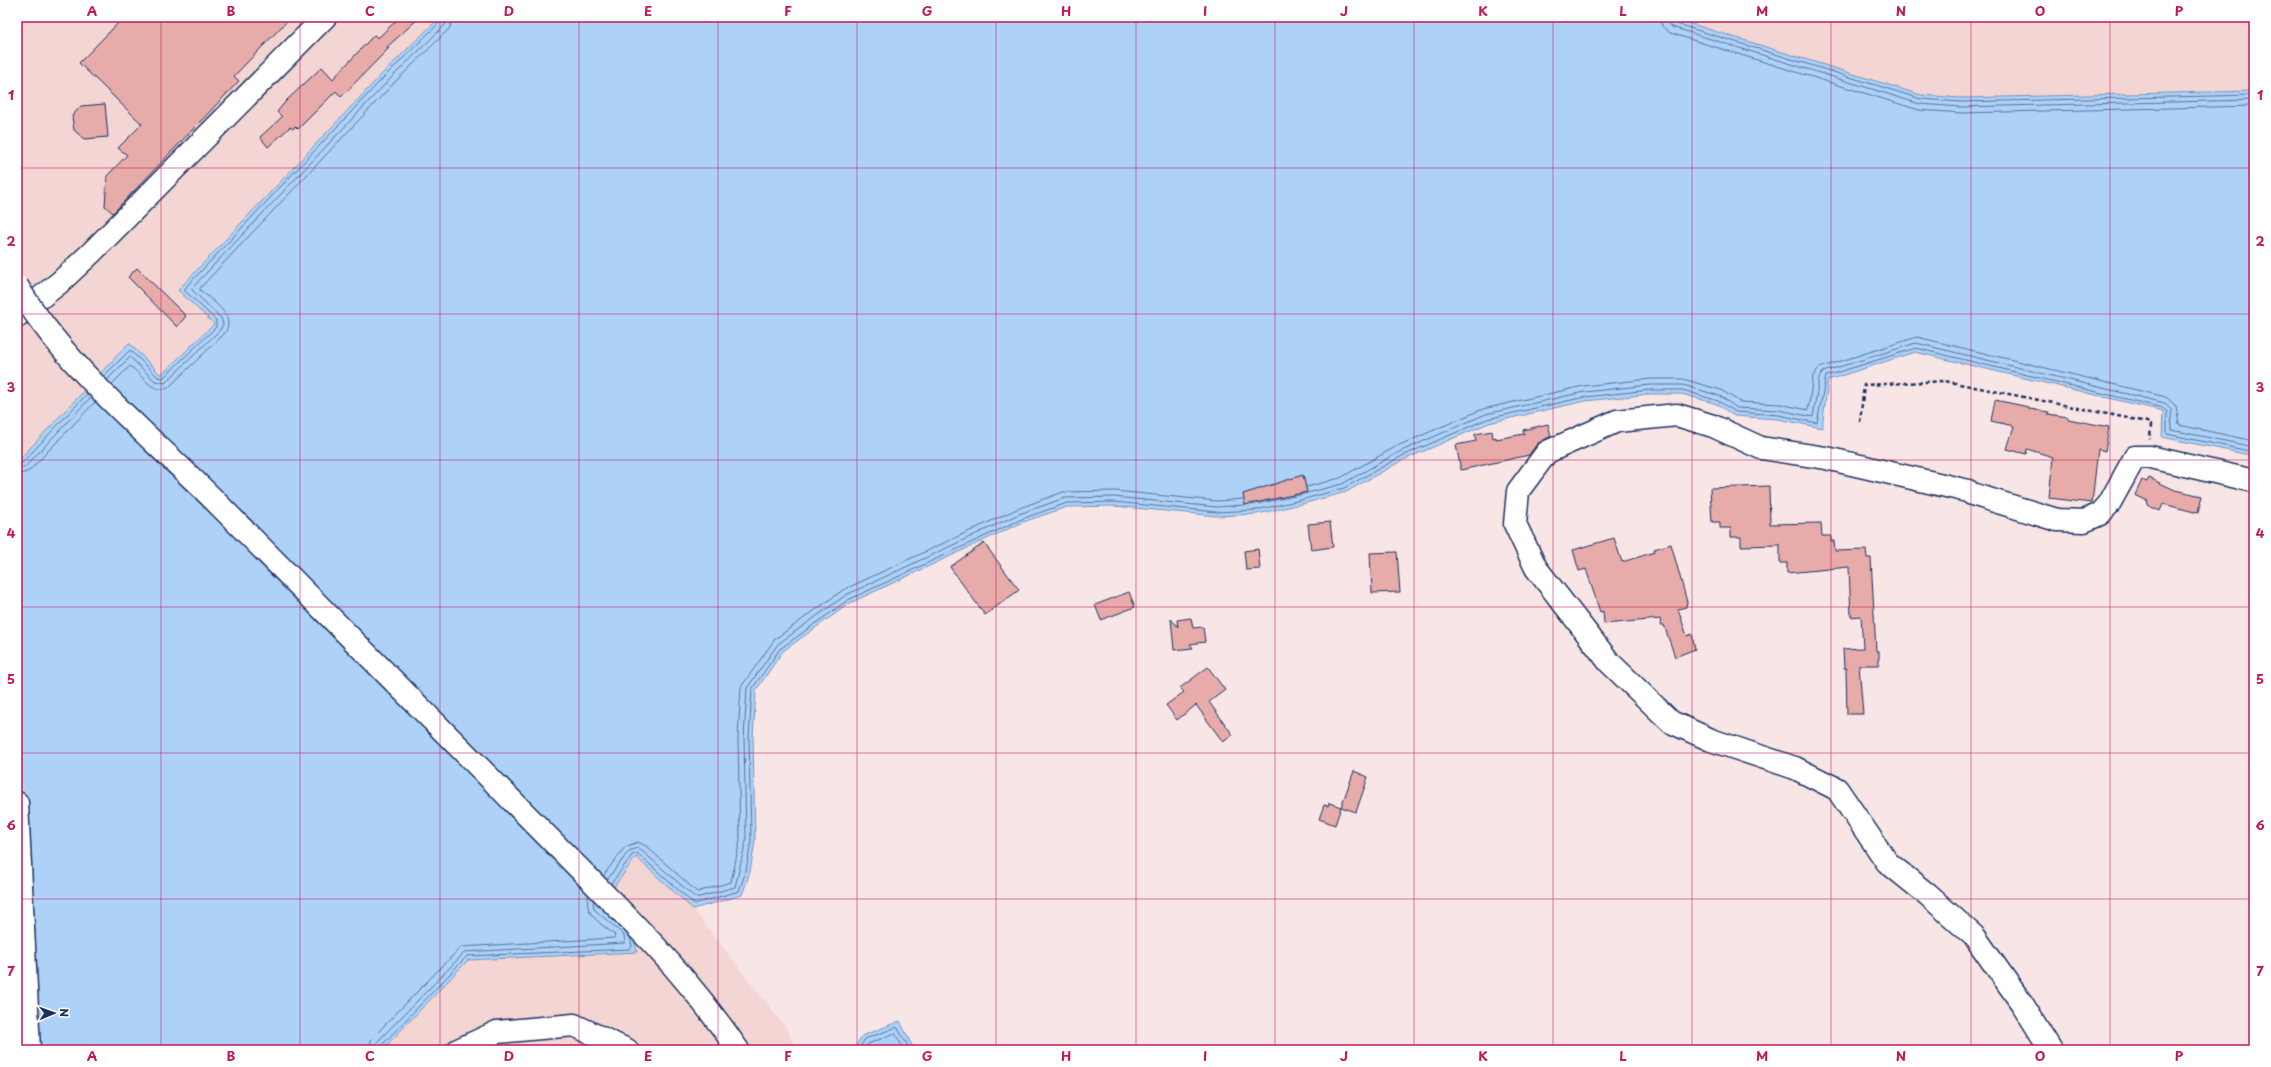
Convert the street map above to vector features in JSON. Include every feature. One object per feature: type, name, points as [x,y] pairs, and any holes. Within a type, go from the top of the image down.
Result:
[{"type":"street","points":[[17,316],[60,283],[325,17]]},
{"type":"street","points":[[17,286],[32,311],[65,353],[204,490],[658,948],[711,1010],[738,1050]]},
{"type":"street","points":[[2050,1050],[2024,1004],[1975,937],[1888,862],[1837,789],[1795,768],[1711,740],[1671,722],[1609,662],[1536,568],[1515,524],[1518,490],[1547,452],[1617,421],[1677,415],[1713,426],[1761,448],[1800,454],[1968,491],[1972,494],[2057,520],[2084,521],[2100,514],[2109,504],[2134,457],[2150,457],[2254,481]]},
{"type":"street","points":[[17,804],[29,1050]]},
{"type":"street","points":[[458,1050],[497,1032],[574,1025],[626,1050]]},
{"type":"path","points":[[1860,422],[1864,385],[1945,381],[2147,422],[2151,425],[2150,457]]},
{"type":"shaded area","points":[[17,17],[440,17],[383,73],[178,289],[214,323],[161,375],[129,344],[17,462]]},
{"type":"shaded area","points":[[1669,17],[2254,17],[2254,91],[1961,98],[1921,95]]},
{"type":"shaded area","points":[[636,857],[693,909],[787,1029],[797,1050],[382,1050],[468,960],[637,952],[601,904]]},
{"type":"water","points":[[440,17],[1669,17],[1921,95],[1961,98],[2254,91],[2254,456],[2162,437],[2163,411],[1915,352],[1828,380],[1822,428],[1778,419],[1734,416],[1717,404],[1682,394],[1650,394],[1585,401],[1489,423],[1403,460],[1346,492],[1257,514],[1217,516],[1114,506],[1067,507],[1023,522],[850,603],[783,651],[756,690],[753,738],[755,841],[750,872],[742,895],[693,909],[636,857],[601,904],[632,930],[637,952],[468,960],[382,1050],[17,1050],[17,462],[129,343],[161,375],[214,324],[178,290],[383,73]]},
{"type":"water","points":[[900,1021],[914,1050],[853,1050],[862,1036]]},
{"type":"building","points":[[124,17],[291,17],[234,76],[239,81],[113,213],[105,206],[107,176],[127,155],[118,148],[142,124],[79,63]]},
{"type":"building","points":[[400,17],[420,17],[387,47],[389,48],[341,97],[336,91],[298,129],[295,126],[293,129],[290,127],[268,147],[260,137],[282,117],[277,112],[286,101],[322,67],[333,79],[374,35],[378,38]]},
{"type":"building","points":[[105,104],[108,137],[84,139],[74,130],[72,116],[81,106]]},
{"type":"building","points":[[137,268],[186,316],[177,327],[128,277]]},
{"type":"building","points":[[1995,400],[2029,407],[2029,409],[2049,412],[2048,414],[2068,417],[2068,419],[2109,427],[2105,451],[2098,449],[2092,503],[2049,498],[2053,457],[2027,449],[2026,454],[2007,449],[2014,426],[1991,421]]},
{"type":"building","points":[[1548,424],[1551,436],[1537,444],[1529,455],[1461,470],[1456,445],[1476,441],[1475,434],[1492,431],[1493,438],[1496,437],[1496,439],[1524,434],[1523,430]]},
{"type":"building","points":[[1303,475],[1307,492],[1245,505],[1243,494]]},
{"type":"building","points":[[2149,478],[2175,490],[2202,496],[2198,513],[2163,504],[2160,511],[2147,505],[2148,501],[2135,495],[2142,480],[2147,482]]},
{"type":"building","points":[[1769,486],[1770,524],[1821,523],[1822,536],[1831,536],[1831,541],[1834,541],[1835,551],[1866,550],[1867,558],[1871,558],[1876,651],[1879,651],[1879,665],[1859,665],[1863,714],[1847,714],[1846,668],[1844,668],[1843,649],[1863,648],[1861,616],[1851,617],[1849,567],[1787,573],[1787,563],[1780,563],[1780,545],[1741,546],[1741,537],[1731,537],[1731,528],[1720,528],[1720,522],[1712,522],[1710,488]]},
{"type":"building","points":[[1330,522],[1333,547],[1311,550],[1308,524]]},
{"type":"building","points":[[1614,538],[1622,562],[1655,552],[1654,549],[1671,544],[1687,602],[1686,607],[1678,609],[1687,636],[1692,634],[1695,649],[1675,657],[1664,625],[1661,625],[1660,619],[1604,624],[1603,611],[1600,612],[1586,569],[1579,571],[1573,550]]},
{"type":"building","points":[[984,543],[1019,590],[985,615],[950,567]]},
{"type":"building","points":[[1258,549],[1260,569],[1246,570],[1244,551]]},
{"type":"building","points":[[1397,552],[1400,592],[1372,593],[1370,553]]},
{"type":"building","points":[[1129,592],[1135,607],[1101,620],[1095,605]]},
{"type":"building","points":[[1191,618],[1193,628],[1203,627],[1205,642],[1190,644],[1193,648],[1174,650],[1171,619],[1178,627],[1177,620]]},
{"type":"building","points":[[1208,667],[1225,690],[1209,702],[1233,735],[1223,742],[1196,705],[1177,720],[1166,705],[1184,692],[1180,688]]},
{"type":"building","points":[[1354,771],[1368,777],[1356,812],[1341,807]]},
{"type":"building","points":[[1329,803],[1341,807],[1335,825],[1319,819],[1324,805],[1328,806]]}]
